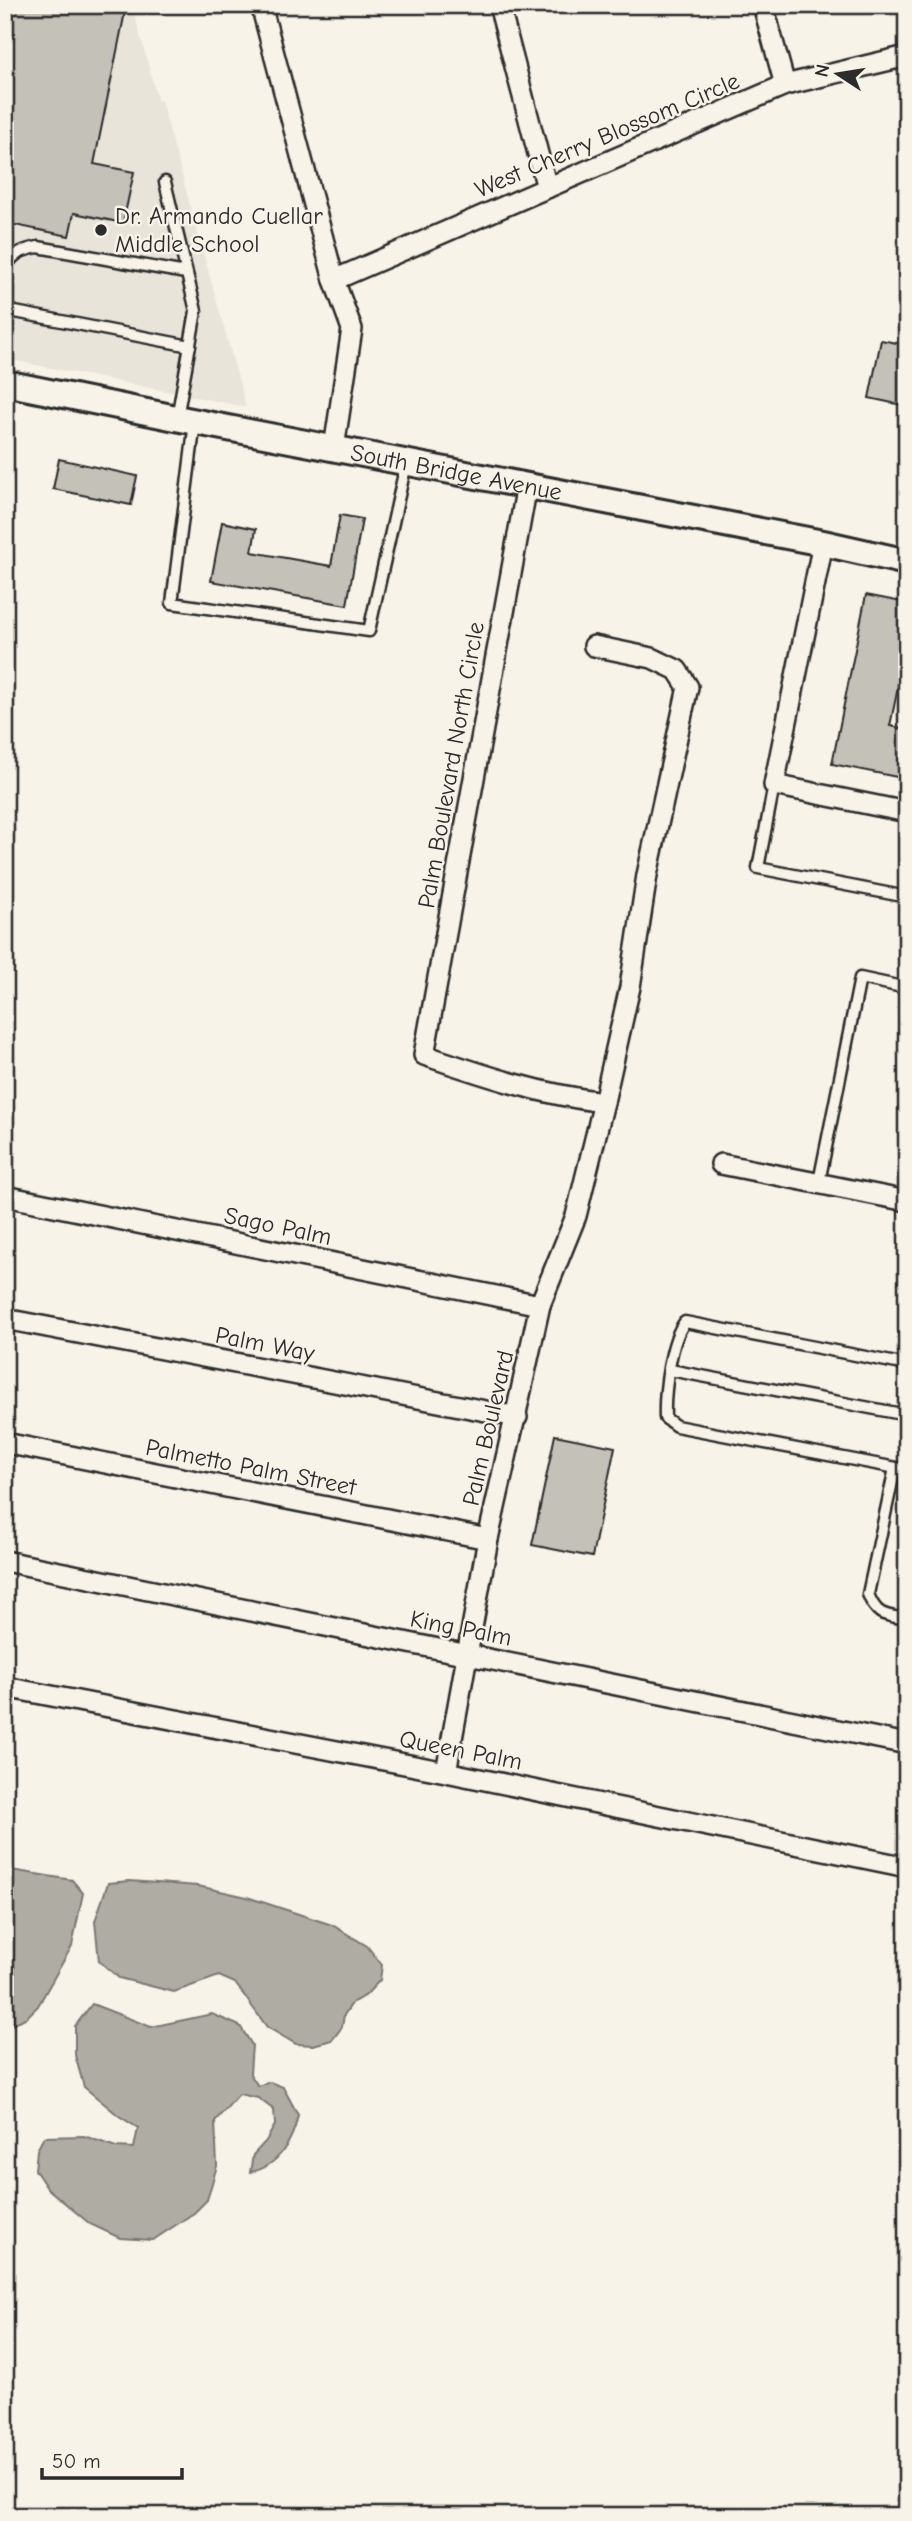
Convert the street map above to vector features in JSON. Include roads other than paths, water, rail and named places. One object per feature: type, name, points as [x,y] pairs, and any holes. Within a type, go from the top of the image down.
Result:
[{"type":"street","points":[[261,5],[334,280],[352,329],[334,449]]},
{"type":"street","points":[[499,5],[547,188]]},
{"type":"street","points":[[764,5],[785,85]]},
{"type":"street","name":"West Cherry Blossom Circle","points":[[334,280],[785,85],[907,56]]},
{"type":"street","name":"South Bridge Avenue","points":[[5,383],[823,543],[907,562]]},
{"type":"street","name":"Palm Boulevard North Circle","points":[[527,485],[424,1055],[486,1076],[566,1098],[604,1102]]},
{"type":"street","points":[[823,543],[775,785],[907,812]]},
{"type":"street","points":[[594,646],[652,658],[677,670],[688,687],[647,875],[630,987],[604,1102]]},
{"type":"street","name":"Palm Boulevard","points":[[446,1772],[488,1539],[540,1305],[576,1216],[604,1102]]},
{"type":"street","points":[[721,1164],[907,1201]]},
{"type":"street","name":"Sago Palm","points":[[5,1196],[540,1305]]},
{"type":"street","name":"Palm Way","points":[[5,1319],[516,1417]]},
{"type":"street","name":"Palmetto Palm Street","points":[[5,1443],[488,1539]]},
{"type":"street","name":"King Palm","points":[[5,1561],[907,1744]]},
{"type":"street","name":"Queen Palm","points":[[5,1687],[446,1772],[907,1867]]},
{"type":"lane","points":[[165,182],[196,311],[190,346],[172,603],[369,631],[407,463]]},
{"type":"lane","points":[[5,270],[15,255],[38,247],[186,273]]},
{"type":"lane","points":[[5,310],[190,346]]},
{"type":"lane","points":[[775,785],[758,868],[907,897]]},
{"type":"lane","points":[[819,1182],[860,978],[907,988]]},
{"type":"lane","points":[[907,1365],[685,1322],[677,1331],[664,1402],[666,1418],[676,1426],[907,1470]]},
{"type":"lane","points":[[670,1370],[907,1415]]},
{"type":"lane","points":[[895,1468],[868,1594],[873,1606],[882,1615],[907,1619]]},
{"type":"place","name":"Dr. Armando Cuellar Middle School","points":[[101,230]]}]
